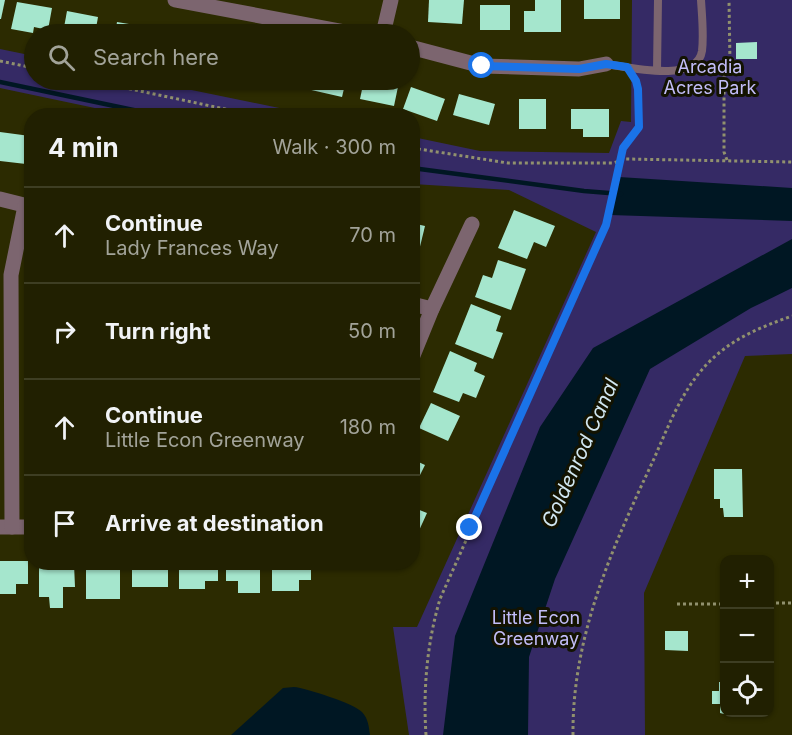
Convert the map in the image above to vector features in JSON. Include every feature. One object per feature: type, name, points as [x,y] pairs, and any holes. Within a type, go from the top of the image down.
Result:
[{"type":"street","points":[[175,0],[303,24]]},
{"type":"street","points":[[386,24],[392,0]]},
{"type":"street","points":[[420,50],[482,66],[579,69],[606,64]]},
{"type":"street","points":[[0,199],[24,205]]},
{"type":"street","points":[[24,221],[10,274],[6,527],[24,527]]},
{"type":"street","points":[[420,338],[472,224]]},
{"type":"street","points":[[420,306],[432,309]]},
{"type":"lane","points":[[657,70],[658,0]]},
{"type":"lane","points":[[606,64],[657,70],[683,70],[696,63],[702,53],[701,0]]},
{"type":"path","points":[[727,160],[724,152],[724,76],[730,63],[729,0]]},
{"type":"path","points":[[0,61],[24,66]]},
{"type":"path","points":[[426,735],[427,662],[432,628],[440,599],[606,225],[620,170],[620,161],[626,144],[639,127],[638,89],[627,67]]},
{"type":"path","points":[[135,90],[220,108]]},
{"type":"path","points":[[420,149],[519,164],[727,160],[733,162],[792,162]]},
{"type":"path","points":[[573,735],[574,705],[583,645],[599,584],[623,524],[681,400],[696,377],[730,344],[755,329],[792,316]]},
{"type":"path","points":[[774,603],[792,603]]},
{"type":"path","points":[[676,604],[720,604]]},
{"type":"green space","name":"Little Econ Greenway","points":[[632,0],[792,0],[792,354],[745,356],[644,593],[645,735],[409,735],[393,627],[417,627],[596,232],[509,190],[420,184],[420,138],[480,151],[609,153],[621,121],[631,122]]},
{"type":"green space","points":[[0,49],[24,54],[24,90],[192,90],[279,108],[95,108],[0,88]]},
{"type":"water","points":[[619,177],[792,188],[792,221],[610,215]]},
{"type":"water","name":"Goldenrod Canal","points":[[792,239],[792,288],[751,308],[650,369],[555,579],[529,657],[528,735],[443,735],[455,636],[540,427],[593,348]]},
{"type":"water","points":[[294,687],[330,697],[358,709],[366,717],[370,735],[231,735],[283,688]]},
{"type":"building","points":[[0,0],[5,0],[1,19],[0,19]]},
{"type":"building","points":[[429,0],[464,0],[462,24],[428,22]]},
{"type":"building","points":[[535,0],[561,0],[561,32],[524,32],[524,11],[535,11]]},
{"type":"building","points":[[584,0],[620,0],[620,19],[584,19]]},
{"type":"building","points":[[17,2],[52,8],[49,24],[24,24],[24,31],[11,29]]},
{"type":"building","points":[[480,5],[510,5],[510,30],[480,30]]},
{"type":"building","points":[[67,11],[98,17],[97,24],[65,24]]},
{"type":"building","points":[[757,42],[757,59],[736,59],[736,43]]},
{"type":"building","points":[[311,90],[344,90],[342,97]]},
{"type":"building","points":[[362,90],[397,90],[394,106],[360,99]]},
{"type":"building","points":[[410,90],[420,90],[445,99],[437,121],[420,115],[420,108],[403,108]]},
{"type":"building","points":[[459,94],[495,104],[489,125],[453,115]]},
{"type":"building","points":[[519,99],[546,99],[546,129],[519,129]]},
{"type":"building","points":[[571,109],[609,109],[609,137],[583,137],[583,129],[571,129]]},
{"type":"building","points":[[0,132],[24,135],[24,164],[0,161]]},
{"type":"building","points":[[514,210],[555,226],[546,247],[534,242],[527,259],[498,248]]},
{"type":"building","points":[[420,225],[425,226],[420,247]]},
{"type":"building","points":[[498,260],[526,269],[511,310],[475,297],[483,275],[492,278]]},
{"type":"building","points":[[471,304],[501,316],[496,331],[503,333],[493,359],[455,344]]},
{"type":"building","points":[[450,351],[477,363],[474,371],[485,376],[476,398],[463,393],[459,402],[433,392]]},
{"type":"building","points":[[431,403],[460,416],[448,441],[420,428]]},
{"type":"building","points":[[420,463],[425,465],[420,475]]},
{"type":"building","points":[[714,469],[742,469],[743,517],[724,517],[723,508],[720,508],[720,499],[714,499]]},
{"type":"building","points":[[420,510],[427,513],[420,528]]},
{"type":"building","points":[[0,561],[24,561],[24,570],[28,570],[28,584],[16,584],[16,594],[0,594]]},
{"type":"building","points":[[39,570],[74,570],[75,587],[63,587],[63,608],[50,608],[49,597],[39,597]]},
{"type":"building","points":[[86,570],[120,570],[120,599],[86,599]]},
{"type":"building","points":[[132,570],[168,570],[168,587],[132,587]]},
{"type":"building","points":[[179,570],[218,570],[218,581],[205,581],[205,589],[179,589]]},
{"type":"building","points":[[226,570],[260,570],[260,593],[238,593],[238,581],[226,581]]},
{"type":"building","points":[[272,570],[311,570],[311,580],[299,580],[299,591],[272,591]]},
{"type":"building","points":[[665,631],[688,631],[688,651],[665,650]]},
{"type":"building","points":[[720,682],[720,704],[712,704],[712,691],[719,691]]},
{"type":"waterway","points":[[0,82],[24,87]]},
{"type":"waterway","points":[[38,90],[124,108]]},
{"type":"waterway","points":[[420,169],[621,194]]},
{"type":"route","points":[[470,528],[606,225],[620,170],[623,148],[639,127],[638,89],[627,67],[606,64],[579,69],[482,66]]},
{"type":"park label","name":"Arcadia Acres Park","points":[[710,76]]}]
